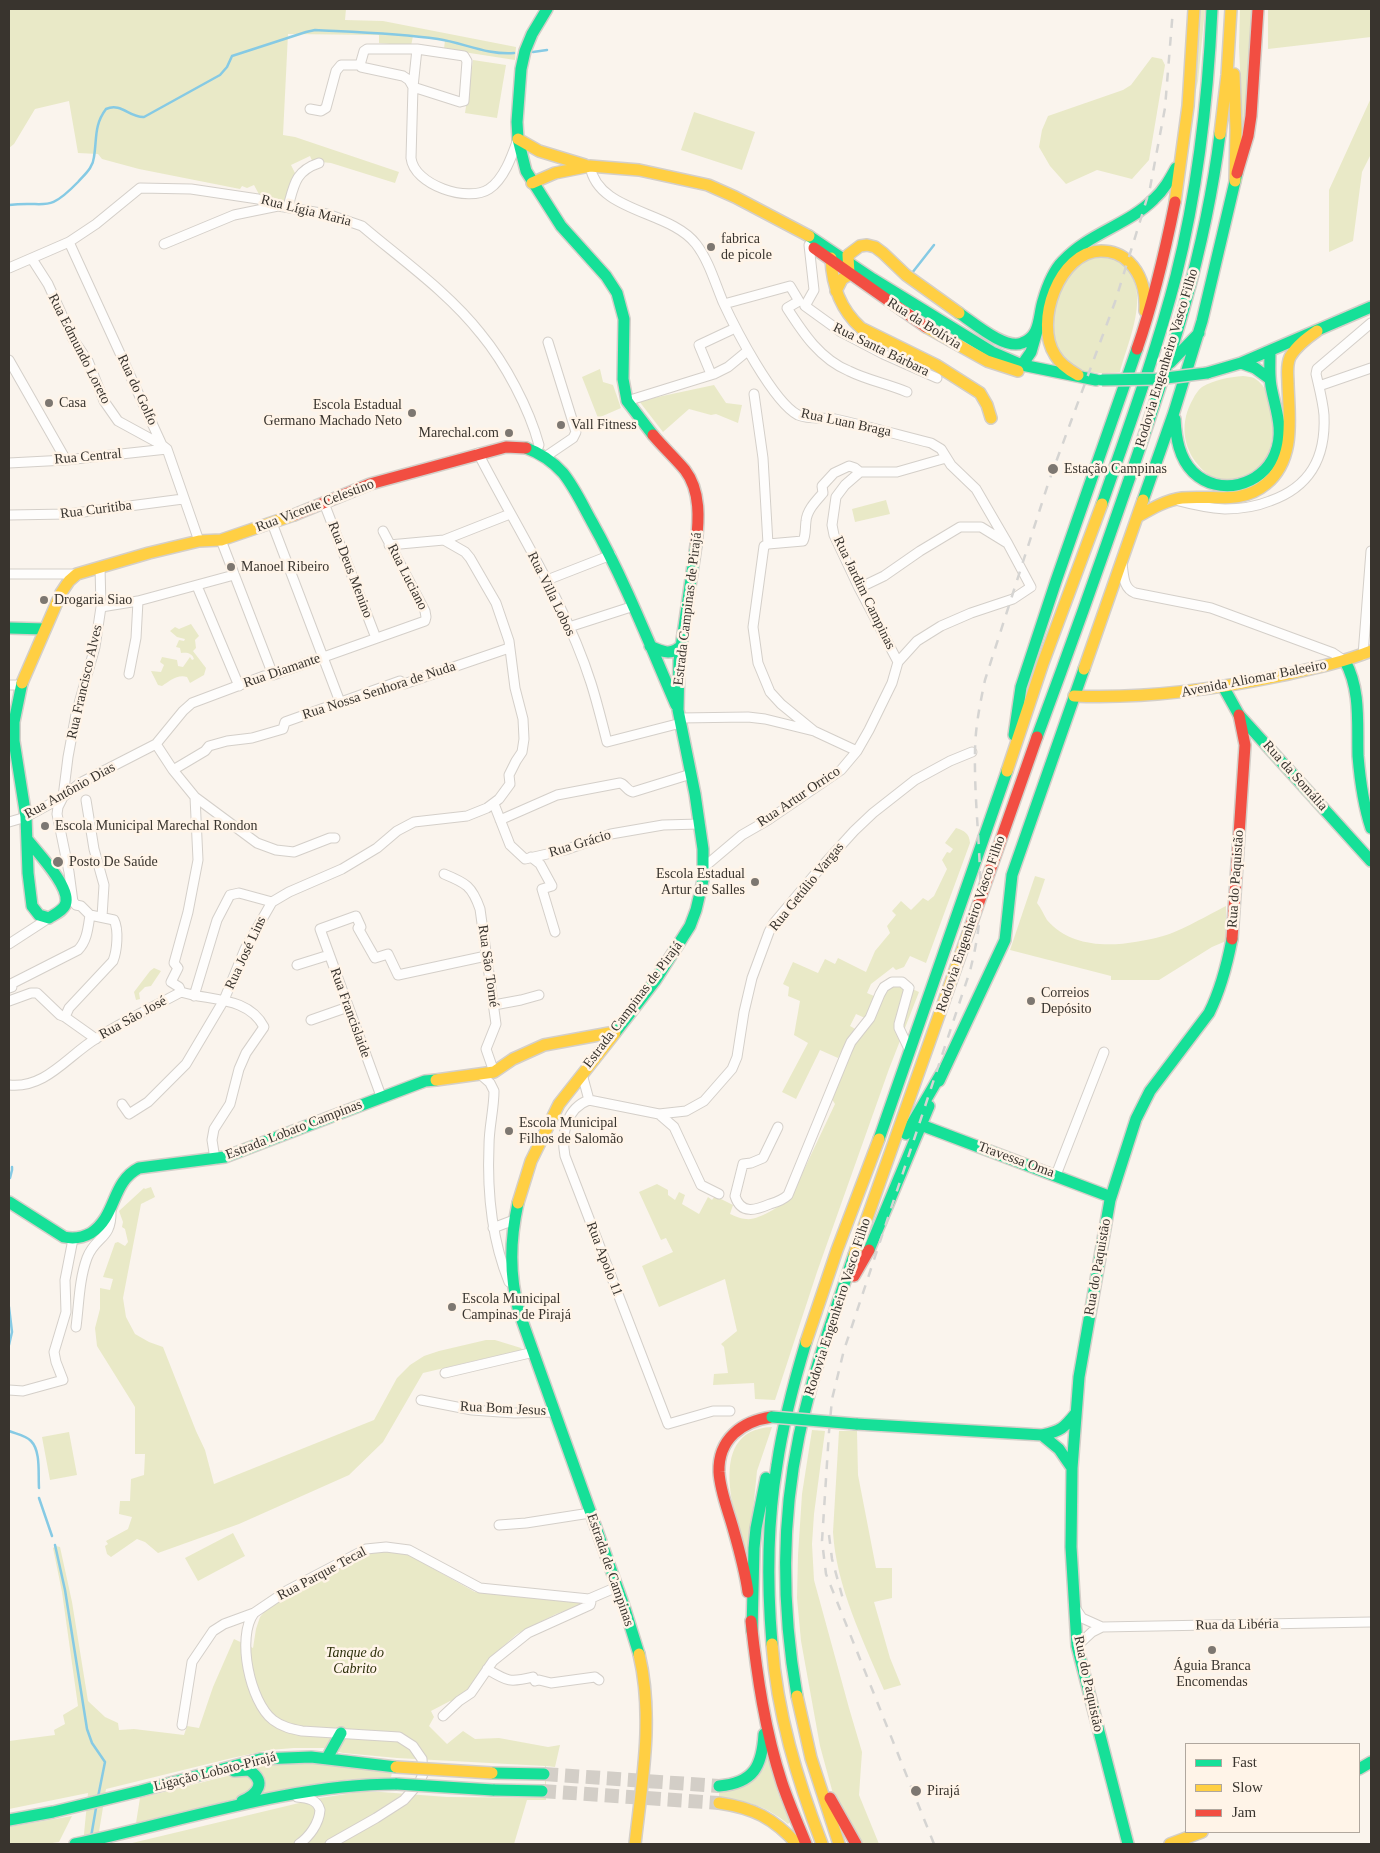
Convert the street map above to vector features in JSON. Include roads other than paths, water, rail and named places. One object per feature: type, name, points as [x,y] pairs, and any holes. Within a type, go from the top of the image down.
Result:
[{"type":"main road","name":"Estrada Campinas de Pirajá","points":[[516,1305],[511,1251],[514,1220],[524,1181],[540,1140],[559,1104],[655,980],[690,926],[703,880],[700,824],[680,717],[679,661],[698,528],[697,498],[693,483],[685,470],[627,401],[623,379],[624,319],[620,301],[606,276],[560,226],[526,171],[518,139],[518,106],[524,56],[532,34],[547,9]]},
{"type":"main road","points":[[1012,758],[1017,705],[1021,687],[1059,572],[1152,307],[1166,249],[1179,179],[1191,74],[1194,9]]},
{"type":"main road","name":"Rodovia Engenheiro Vasco Filho","points":[[822,1844],[795,1768],[784,1723],[771,1628],[769,1580],[770,1531],[774,1485],[783,1431],[806,1346],[825,1287],[910,1050],[1040,672],[1074,584],[1157,341],[1176,274],[1205,123],[1212,9]]},
{"type":"main road","points":[[1235,181],[1248,136],[1251,116],[1258,9]]},
{"type":"main road","points":[[1230,14],[1236,89],[1235,181]]},
{"type":"main road","name":"Rodovia Engenheiro Vasco Filho","points":[[839,1844],[812,1766],[801,1719],[789,1638],[785,1580],[786,1534],[790,1487],[800,1432],[822,1348],[962,951],[994,854],[1086,602],[1167,367],[1193,277],[1210,195],[1227,74],[1230,14]]},
{"type":"main road","points":[[1022,366],[1031,352],[1047,290],[1063,262],[1074,249],[1138,211],[1160,193],[1171,180],[1176,168],[1184,131]]},
{"type":"main road","name":"Rua da Bolívia","points":[[518,139],[547,154],[590,166],[639,170],[708,185],[803,232],[831,256],[849,275],[917,322],[950,341],[987,361],[1072,383],[1099,380],[1158,379],[1207,373],[1241,363],[1271,351],[1371,307]]},
{"type":"main road","name":"Rua da Bolívia","points":[[532,183],[555,173],[590,166]]},
{"type":"main road","name":"Rodovia Engenheiro Vasco Filho","points":[[836,1308],[869,1250],[942,1072],[1005,940],[1012,875],[1174,412],[1199,333],[1228,219],[1235,181]]},
{"type":"main road","name":"Rua da Bolívia","points":[[772,216],[810,245],[831,256],[847,260],[873,279],[992,352],[1034,372],[1099,380]]},
{"type":"main road","points":[[836,291],[841,280],[849,275],[848,255],[858,246],[864,244],[875,248],[902,272],[945,305],[1010,345],[1020,345],[1030,340],[1038,326]]},
{"type":"main road","points":[[1080,377],[1062,364],[1050,346],[1048,334],[1052,299],[1058,283],[1073,262],[1091,252],[1104,250],[1114,251],[1122,255],[1136,270],[1144,287],[1146,296],[1143,330]]},
{"type":"main road","points":[[831,256],[836,291],[845,314],[861,328],[936,365],[980,393],[987,405],[991,418]]},
{"type":"main road","points":[[1137,517],[1172,500],[1182,498],[1223,500],[1257,491],[1268,483],[1275,475],[1286,454],[1288,444],[1290,419],[1287,368],[1290,359],[1299,345],[1317,331]]},
{"type":"main road","points":[[1167,367],[1199,333]]},
{"type":"main road","points":[[1034,372],[1045,362],[1050,346]]},
{"type":"main road","points":[[1271,351],[1287,368]]},
{"type":"main road","points":[[1174,412],[1175,435],[1186,463],[1193,472],[1206,481],[1221,486],[1231,487],[1252,480],[1267,469],[1278,444],[1279,419],[1270,379],[1271,351]]},
{"type":"main road","points":[[1241,363],[1255,368],[1270,379]]},
{"type":"main road","name":"Rua Vicente Celestino","points":[[77,574],[199,541],[221,540],[324,503],[370,484],[478,453],[516,446],[540,454],[562,471],[572,485],[611,555],[680,717]]},
{"type":"main road","points":[[27,839],[64,888],[65,904],[60,911],[49,918],[39,915],[32,906],[28,873],[26,817],[14,731],[15,685],[63,588],[77,574]]},
{"type":"main road","points":[[9,628],[44,628]]},
{"type":"main road","points":[[650,646],[660,652],[668,653],[674,652],[682,644]]},
{"type":"main road","name":"Avenida Aliomar Baleeiro","points":[[1074,696],[1130,697],[1169,695],[1224,688],[1345,661],[1367,653]]},
{"type":"main road","points":[[658,664],[668,666],[679,661]]},
{"type":"main road","points":[[1345,661],[1354,677],[1363,798],[1370,825],[1360,833],[1348,833]]},
{"type":"main road","name":"Rua da Somália","points":[[1224,688],[1238,715],[1348,833],[1371,861]]},
{"type":"main road","name":"Rua do Paquistão","points":[[1128,1844],[1077,1646],[1071,1547],[1072,1468],[1079,1377],[1111,1197],[1136,1119],[1150,1091],[1209,1013],[1224,976],[1233,929],[1245,746],[1238,715]]},
{"type":"main road","points":[[1245,746],[1256,738],[1262,740]]},
{"type":"main road","name":"Estrada Lobato Campinas","points":[[74,1239],[85,1236],[103,1222],[111,1211],[123,1180],[136,1169],[148,1165],[216,1159],[425,1081],[494,1072],[513,1059],[544,1045],[615,1032]]},
{"type":"main road","points":[[868,1216],[910,1125],[942,1072]]},
{"type":"main road","name":"Travessa Oma","points":[[921,1125],[1111,1197]]},
{"type":"main road","points":[[9,1202],[60,1234],[74,1239]]},
{"type":"main road","name":"Estrada de Campinas","points":[[516,1305],[617,1587],[639,1655],[648,1717],[635,1844]]},
{"type":"main road","points":[[719,1786],[732,1785],[756,1770],[761,1760],[764,1730],[747,1579],[721,1485],[719,1463],[723,1448],[736,1430],[748,1422],[772,1417],[1042,1435],[1064,1428],[1076,1413]]},
{"type":"main road","points":[[752,1631],[756,1528],[769,1468],[783,1431]]},
{"type":"main road","points":[[1042,1435],[1059,1449],[1072,1468]]},
{"type":"main road","points":[[761,1698],[780,1777],[806,1844]]},
{"type":"main road","points":[[326,1758],[341,1733]]},
{"type":"main road","name":"Ligação Lobato-Pirajá","points":[[9,1820],[53,1812],[260,1759],[279,1756],[326,1758],[396,1767],[544,1774]]},
{"type":"main road","points":[[812,1766],[856,1844]]},
{"type":"main road","points":[[189,1778],[246,1769],[255,1774],[259,1787],[254,1796],[215,1811]]},
{"type":"main road","points":[[75,1844],[118,1836],[215,1811],[355,1784],[397,1784],[542,1791]]},
{"type":"main road","points":[[719,1803],[747,1807],[759,1812],[782,1827],[798,1844]]},
{"type":"main road","points":[[1170,1844],[1199,1833]]},
{"type":"street","points":[[310,109],[322,112],[326,108],[336,71],[344,64],[360,65],[361,67],[403,76],[409,80],[413,87],[460,102],[464,101],[467,61],[466,58],[459,54],[417,50],[368,50],[364,52],[360,65]]},
{"type":"street","points":[[417,50],[413,87],[412,162],[417,174],[435,185],[458,194],[481,193],[499,179],[518,139]]},
{"type":"street","points":[[288,207],[293,185],[297,179],[309,166],[319,163]]},
{"type":"street","name":"Rua Luan Braga","points":[[590,166],[592,177],[609,196],[669,223],[689,236],[703,256],[724,304],[760,371],[775,393],[797,414],[809,418],[832,419],[931,443],[941,449],[946,458],[976,490],[1031,587]]},
{"type":"street","name":"Rua Lígia Maria","points":[[9,268],[69,242],[96,224],[140,188],[174,187],[258,198],[278,206],[326,214],[362,226],[456,307],[481,333],[526,406],[533,422],[540,454]]},
{"type":"street","points":[[164,244],[234,215],[278,206]]},
{"type":"street","name":"Rua do Golfo","points":[[69,242],[165,447],[199,541]]},
{"type":"street","name":"Rua Santa Bárbara","points":[[810,245],[814,290],[805,306],[841,332],[883,354],[937,378]]},
{"type":"street","name":"Rua Edmundo Loreto","points":[[32,259],[44,278],[73,339],[88,361],[104,401],[118,421],[165,447]]},
{"type":"street","points":[[724,304],[790,286],[799,301],[787,308],[807,337],[827,358],[848,371],[908,392]]},
{"type":"street","points":[[1172,500],[1205,507],[1246,508],[1278,499],[1294,490],[1309,476],[1315,466],[1322,442],[1324,414],[1316,374],[1319,367],[1359,336],[1371,323]]},
{"type":"street","points":[[712,374],[699,346],[731,330]]},
{"type":"street","points":[[540,454],[573,438],[576,432],[548,342]]},
{"type":"street","points":[[627,401],[714,374],[728,367],[745,354]]},
{"type":"street","points":[[9,360],[12,375],[66,460]]},
{"type":"street","points":[[1319,386],[1371,368]]},
{"type":"street","points":[[754,394],[763,458],[768,544]]},
{"type":"street","name":"Rua Central","points":[[9,463],[66,460],[165,447]]},
{"type":"street","name":"Rua Villa Lobos","points":[[478,453],[547,580],[569,627],[591,682],[607,742],[680,717]]},
{"type":"street","points":[[814,731],[778,701],[767,687],[758,663],[752,627],[764,546],[803,541],[809,510],[822,493],[822,486],[834,474],[849,466],[860,472],[897,472],[946,458]]},
{"type":"street","name":"Rua Jardim Campinas","points":[[860,472],[845,485],[836,497],[832,525],[834,535],[859,588],[898,662]]},
{"type":"street","name":"Rua Curitiba","points":[[9,516],[68,514],[183,499]]},
{"type":"street","name":"Rua Deus Menino","points":[[324,503],[376,638]]},
{"type":"street","points":[[389,544],[444,540],[510,514]]},
{"type":"street","points":[[272,522],[340,702]]},
{"type":"street","points":[[859,588],[884,576],[920,551],[960,527],[981,527],[1008,544]]},
{"type":"street","name":"Rua Luciano","points":[[383,532],[425,611],[426,619],[423,623]]},
{"type":"street","points":[[221,540],[273,675]]},
{"type":"street","points":[[444,540],[465,552],[470,558],[496,604],[509,641],[515,688],[523,719],[524,739],[521,753],[512,768],[510,784],[494,804]]},
{"type":"street","points":[[1367,653],[1371,551]]},
{"type":"street","points":[[547,580],[611,555]]},
{"type":"street","points":[[1122,562],[1126,586],[1135,593],[1211,608],[1333,653],[1345,661]]},
{"type":"street","name":"Rua Francisco Alves","points":[[73,902],[70,872],[57,814],[58,806],[63,797],[76,714],[95,647],[101,607],[100,567]]},
{"type":"street","points":[[9,574],[77,574]]},
{"type":"street","points":[[101,607],[138,601],[234,575]]},
{"type":"street","points":[[197,586],[240,686]]},
{"type":"street","name":"Rua Artur Orrico","points":[[703,868],[742,835],[768,820],[841,770],[857,751],[892,683],[898,662],[918,641],[941,626],[1013,599],[1031,587]]},
{"type":"street","points":[[129,674],[136,638],[138,601]]},
{"type":"street","points":[[569,627],[634,606]]},
{"type":"street","name":"Rua Diamante","points":[[156,744],[192,703],[399,629],[423,623]]},
{"type":"street","name":"Rua Nossa Senhora de Nuda","points":[[173,770],[205,751],[209,746],[227,741],[252,738],[283,729],[285,722],[340,702],[400,681],[404,684],[509,648]]},
{"type":"street","points":[[680,717],[756,718],[814,731],[857,751]]},
{"type":"street","points":[[156,744],[173,770],[195,797],[257,843],[276,850],[294,852],[334,838]]},
{"type":"street","name":"Rua Antônio Dias","points":[[9,822],[26,817],[63,797],[80,783],[156,744]]},
{"type":"street","name":"Rua Getúlio Vargas","points":[[589,1100],[659,1114],[686,1112],[704,1101],[728,1076],[736,1057],[752,978],[769,932],[816,873],[873,813],[915,780],[950,761],[972,752]]},
{"type":"street","points":[[500,820],[557,795],[621,783],[628,791],[633,792],[691,774]]},
{"type":"street","points":[[181,992],[179,987],[172,982],[178,968],[174,963],[188,912],[198,860],[195,797]]},
{"type":"street","points":[[86,800],[94,848],[104,884],[102,917]]},
{"type":"street","name":"Rua Grácio","points":[[494,804],[510,845],[525,859],[564,850],[611,834],[663,825],[700,824]]},
{"type":"street","name":"Rua José Lins","points":[[122,1104],[129,1114],[148,1102],[186,1064],[224,1000],[245,949],[272,902],[289,892],[342,869],[372,851],[397,831],[414,822],[467,816],[494,804]]},
{"type":"street","points":[[531,857],[540,864],[552,886],[542,888],[554,932]]},
{"type":"street","name":"Rua São Torné","points":[[444,874],[466,883],[477,902],[496,1024],[486,1049],[494,1072]]},
{"type":"street","points":[[64,888],[73,902],[81,906],[90,915],[112,918],[116,926],[115,956],[113,961],[69,1008],[65,1017]]},
{"type":"street","points":[[194,996],[217,920],[230,895],[235,893],[272,902]]},
{"type":"street","points":[[10,986],[78,950],[87,934],[90,915]]},
{"type":"street","name":"Rua Francislaide","points":[[382,1096],[320,929],[356,916],[361,927],[358,928],[375,958],[388,954],[398,975],[486,956]]},
{"type":"street","points":[[9,944],[49,918]]},
{"type":"street","points":[[297,965],[329,955]]},
{"type":"street","points":[[778,1128],[763,1158],[743,1164],[735,1196],[740,1206],[744,1209],[758,1210],[788,1195],[849,1046],[870,1018],[882,990],[892,982],[902,982],[908,988],[899,1028],[910,1050]]},
{"type":"street","name":"Rua Sâo José","points":[[9,1086],[22,1086],[46,1077],[96,1039],[181,992],[194,996],[224,1000],[251,1011],[264,1027],[246,1053],[238,1069],[230,1104],[214,1129],[212,1140],[216,1159]]},
{"type":"street","points":[[9,1000],[35,993],[60,1015],[96,1039]]},
{"type":"street","points":[[494,1005],[539,995]]},
{"type":"street","points":[[311,1020],[348,1007]]},
{"type":"street","points":[[1056,1175],[1104,1052]]},
{"type":"street","points":[[582,1074],[589,1100]]},
{"type":"street","points":[[481,1075],[490,1083],[494,1091],[489,1145],[490,1203],[493,1228],[500,1261],[514,1292]]},
{"type":"street","name":"Rua Apolo 11","points":[[589,1100],[576,1108],[566,1123],[564,1133],[565,1156],[668,1424],[714,1411],[730,1411]]},
{"type":"street","points":[[659,1114],[674,1128],[701,1185],[719,1194]]},
{"type":"street","points":[[76,1327],[79,1298],[87,1259],[94,1246],[109,1230],[111,1211]]},
{"type":"street","points":[[493,1228],[514,1220]]},
{"type":"street","points":[[9,1390],[23,1391],[63,1380],[54,1352],[66,1312],[65,1280],[74,1239]]},
{"type":"street","points":[[445,1373],[534,1352]]},
{"type":"street","name":"Rua Bom Jesus","points":[[421,1400],[472,1410],[514,1413],[555,1412]]},
{"type":"street","points":[[499,1525],[541,1521],[590,1512]]},
{"type":"street","name":"Rua Parque Tecal","points":[[182,1725],[194,1658],[213,1631],[218,1627],[254,1612],[288,1590],[366,1549],[375,1547],[409,1550],[480,1588],[589,1599],[617,1587]]},
{"type":"street","name":"Rua Parque Tecal","points":[[487,1669],[494,1660],[529,1633],[590,1605],[589,1599]]},
{"type":"street","name":"Rua da Libéria","points":[[1074,1607],[1082,1618],[1102,1627],[1371,1622]]},
{"type":"street","points":[[254,1612],[247,1626],[245,1655],[255,1690],[265,1711],[272,1720],[291,1729],[393,1736],[406,1740],[419,1752],[423,1765],[423,1774],[419,1783],[404,1800],[330,1844]]},
{"type":"street","points":[[1077,1646],[1092,1632],[1102,1627]]},
{"type":"street","points":[[443,1716],[471,1693],[487,1669],[505,1680],[532,1677],[535,1682],[539,1680],[551,1683],[595,1677],[599,1680]]},
{"type":"street","points":[[287,1796],[310,1799],[319,1807],[320,1814],[317,1824],[299,1844]]},
{"type":"waterway","points":[[9,205],[46,204],[59,199],[78,182],[92,164],[99,121],[106,109],[116,107],[139,117],[144,117],[220,75],[227,67],[232,56],[306,32],[315,30],[407,35],[438,39],[494,52],[514,53]]},
{"type":"waterway","points":[[533,52],[547,50]]},
{"type":"waterway","points":[[912,273],[934,245]]},
{"type":"waterway","points":[[10,1178],[12,1167]]},
{"type":"waterway","points":[[9,1307],[12,1332],[9,1345]]},
{"type":"waterway","points":[[9,1431],[26,1437],[34,1445],[38,1457],[39,1488]]},
{"type":"waterway","points":[[39,1498],[52,1536]]},
{"type":"waterway","points":[[55,1545],[65,1590],[87,1729],[92,1743],[105,1762],[98,1797]]},
{"type":"waterway","points":[[91,1837],[96,1808]]},
{"type":"tunnel","points":[[544,1774],[719,1786]]},
{"type":"tunnel","points":[[542,1791],[719,1803]]},
{"type":"railway","points":[[934,1844],[826,1574],[822,1541],[832,1399],[844,1350],[970,971],[979,926],[980,910],[975,744],[985,680],[1049,481],[1115,302],[1150,188],[1165,108],[1173,9]]},
{"type":"railway","points":[[829,1535],[832,1559],[844,1603]]},
{"type":"place","name":"fabrica de picole","points":[[711,247]]},
{"type":"place","name":"Casa","points":[[49,403]]},
{"type":"place","name":"Escola Estadual Germano Machado Neto","points":[[412,413]]},
{"type":"place","name":"Vall Fitness","points":[[561,425]]},
{"type":"place","name":"Marechal.com","points":[[509,433]]},
{"type":"place","name":"Estação Campinas","points":[[1053,469]]},
{"type":"place","name":"Manoel Ribeiro","points":[[231,567]]},
{"type":"place","name":"Drogaria Siao","points":[[44,600]]},
{"type":"place","name":"Escola Municipal Marechal Rondon","points":[[45,826]]},
{"type":"place","name":"Posto De Saúde","points":[[58,862]]},
{"type":"place","name":"Escola Estadual Artur de Salles","points":[[755,882]]},
{"type":"place","name":"Correios Depósito","points":[[1031,1001]]},
{"type":"place","name":"Escola Municipal Filhos de Salomão","points":[[509,1131]]},
{"type":"place","name":"Escola Municipal Campinas de Pirajá","points":[[452,1307]]},
{"type":"place","name":"Águia Branca Encomendas","points":[[1212,1650]]},
{"type":"place","name":"Pirajá","points":[[916,1791]]},
{"type":"park label","name":"Tanque do Cabrito","points":[[355,1662]]}]
